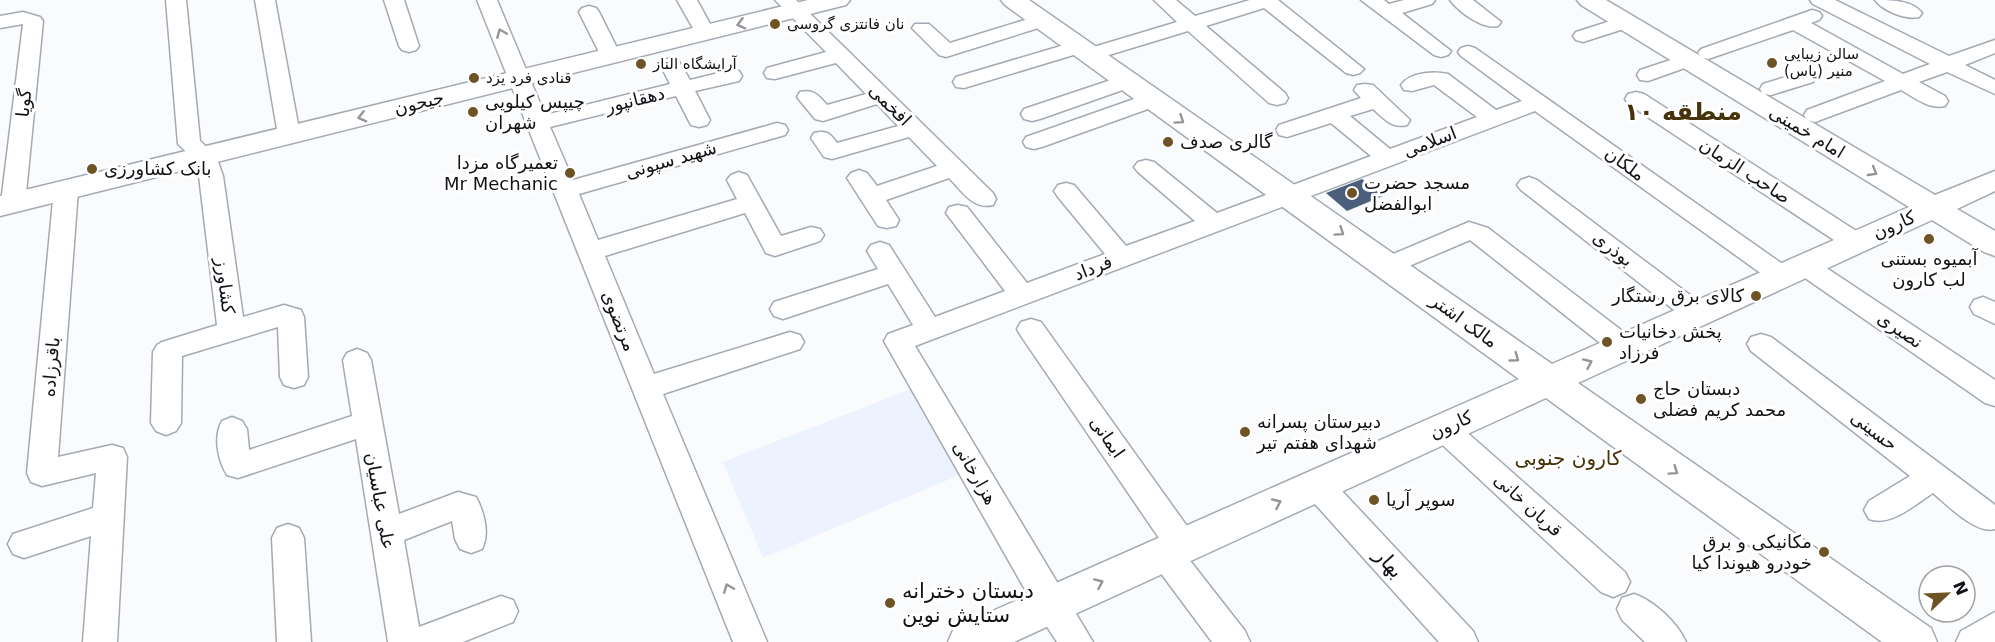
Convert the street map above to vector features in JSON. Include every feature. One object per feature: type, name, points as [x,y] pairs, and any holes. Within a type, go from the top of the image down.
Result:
[{"type":"main road","name":"مالک اشتر","points":[[1013,0],[1388,266],[1900,638]]},
{"type":"main road","name":"امام خمینی","points":[[1589,0],[1623,11],[1944,203],[1995,221]]},
{"type":"main road","name":"جیحون","points":[[6,205],[705,33],[790,5],[830,1]]},
{"type":"main road","name":"امام خمینی","points":[[1699,56],[1771,89],[1815,115],[1944,203],[1995,245]]},
{"type":"main road","name":"کارون","points":[[969,642],[1995,180]]},
{"type":"street","name":"کشاورز","points":[[176,0],[189,144],[204,156],[211,176],[231,331],[284,315],[291,317],[294,377]]},
{"type":"street","points":[[266,0],[289,135]]},
{"type":"street","points":[[394,0],[409,46]]},
{"type":"street","name":"مرتضوی","points":[[487,0],[750,642]]},
{"type":"street","points":[[687,0],[705,33]]},
{"type":"street","points":[[1164,0],[1277,98]]},
{"type":"street","points":[[964,82],[1266,0],[1356,77],[1400,120]]},
{"type":"street","points":[[1379,6],[1425,0]]},
{"type":"street","points":[[1460,0],[1491,22]]},
{"type":"street","points":[[1648,75],[1794,22],[1828,4],[1858,0]]},
{"type":"street","points":[[1886,0],[1912,13]]},
{"type":"street","points":[[1828,4],[1995,88]]},
{"type":"street","name":"افخمی","points":[[790,5],[984,199]]},
{"type":"street","points":[[1379,6],[1441,51]]},
{"type":"street","points":[[1583,36],[1623,11]]},
{"type":"street","points":[[589,12],[611,56]]},
{"type":"street","name":"گویا","points":[[6,205],[33,21],[8,20]]},
{"type":"street","points":[[922,28],[946,51],[1041,21]]},
{"type":"street","points":[[1794,22],[1937,101]]},
{"type":"street","points":[[1815,115],[1995,46]]},
{"type":"street","points":[[769,66],[833,48]]},
{"type":"street","name":"ملکان","points":[[1468,52],[1538,102],[1793,271]]},
{"type":"street","points":[[671,64],[699,120]]},
{"type":"street","name":"دهقانپور","points":[[539,123],[731,76]]},
{"type":"street","points":[[1771,89],[1805,77]]},
{"type":"street","points":[[1412,85],[1436,78],[1493,118]]},
{"type":"street","points":[[1032,114],[1138,90]]},
{"type":"street","points":[[1034,142],[1138,90]]},
{"type":"street","points":[[808,97],[823,114],[881,96]]},
{"type":"street","name":"صاحب الزمان","points":[[1636,99],[1855,242]]},
{"type":"street","points":[[1287,130],[1377,100]]},
{"type":"street","name":"اسلامی","points":[[1287,195],[1538,102]]},
{"type":"street","points":[[1334,114],[1387,158]]},
{"type":"street","points":[[862,171],[913,129]]},
{"type":"street","name":"شهید سپونی","points":[[566,190],[777,130]]},
{"type":"street","points":[[822,138],[832,152],[862,171],[887,220]]},
{"type":"street","points":[[1146,167],[1213,223]]},
{"type":"street","points":[[862,171],[954,168]]},
{"type":"street","points":[[739,180],[775,247],[811,235]]},
{"type":"street","name":"بوذری","points":[[1529,185],[1697,314]]},
{"type":"street","name":"باقرزاده","points":[[66,190],[42,473],[112,457],[108,518]]},
{"type":"street","points":[[1066,191],[1121,257]]},
{"type":"street","name":"فرداد","points":[[898,341],[1287,195]]},
{"type":"street","points":[[591,252],[752,203]]},
{"type":"street","points":[[958,213],[1022,295]]},
{"type":"street","points":[[1388,266],[1474,232],[1624,347]]},
{"type":"street","points":[[880,251],[929,329]]},
{"type":"street","name":"نصیری","points":[[1793,271],[1995,395]]},
{"type":"street","points":[[783,309],[894,273]]},
{"type":"street","name":"ایمانی","points":[[1031,329],[1233,642]]},
{"type":"street","points":[[166,423],[167,352],[231,331]]},
{"type":"street","name":"هزارخانی","points":[[898,341],[1052,605],[1076,642]]},
{"type":"street","points":[[646,388],[790,342]]},
{"type":"street","name":"حسینی","points":[[1761,344],[1934,477],[1984,521]]},
{"type":"street","name":"علی عباسیان","points":[[357,360],[405,642]]},
{"type":"street","points":[[232,429],[234,461],[238,466],[367,423]]},
{"type":"street","name":"قربان خانی","points":[[1443,428],[1613,582]]},
{"type":"street","points":[[1880,510],[1934,477]]},
{"type":"street","name":"بهار","points":[[1317,485],[1461,642]]},
{"type":"street","points":[[386,533],[458,505],[465,506],[471,539]]},
{"type":"street","points":[[24,544],[108,518],[100,642]]},
{"type":"street","points":[[288,538],[294,642]]},
{"type":"street","points":[[1634,609],[1669,642]]},
{"type":"street","points":[[422,642],[501,611]]},
{"type":"street","points":[[1973,642],[1995,628]]},
{"type":"shaded area","points":[[911,389],[962,474],[763,558],[723,462]]},
{"type":"building","name":"مسجد حضرت ابوالفضل","points":[[1362,179],[1383,196],[1347,211],[1326,193]]},
{"type":"place","name":"نان فانتزی گروسی","points":[[775,24]]},
{"type":"place","name":"سالن زیبایی منیر (یاس)","points":[[1772,63]]},
{"type":"place","name":"آرایشگاه الناز","points":[[641,64]]},
{"type":"place","name":"قنادی فرد یزد","points":[[474,78]]},
{"type":"place","name":"چیپس کیلویی شهران","points":[[473,112]]},
{"type":"place","name":"گالری صدف","points":[[1168,142]]},
{"type":"place","name":"بانک کشاورزی","points":[[92,169]]},
{"type":"place","name":"تعمیرگاه مزدا Mr Mechanic","points":[[570,173]]},
{"type":"place","name":"مسجد حضرت ابوالفضل","points":[[1352,193]]},
{"type":"place","name":"آبمیوه بستنی لب کارون","points":[[1929,239]]},
{"type":"place","name":"کالای برق رستگار","points":[[1756,296]]},
{"type":"place","name":"پخش دخانیات فرزاد","points":[[1607,342]]},
{"type":"place","name":"دبستان حاج محمد کریم فضلی","points":[[1641,399]]},
{"type":"place","name":"دبیرستان پسرانه شهدای هفتم تیر","points":[[1245,432]]},
{"type":"place","name":"سوپر آریا","points":[[1374,500]]},
{"type":"place","name":"مکانیکی و برق خودرو هیوندا کیا","points":[[1824,552]]},
{"type":"place","name":"دبستان دخترانه ستایش نوین","points":[[890,603]]},
{"type":"district","name":"منطقه ۱۰","points":[[1683,112]]},
{"type":"district","name":"کارون جنوبی","points":[[1568,458]]}]
